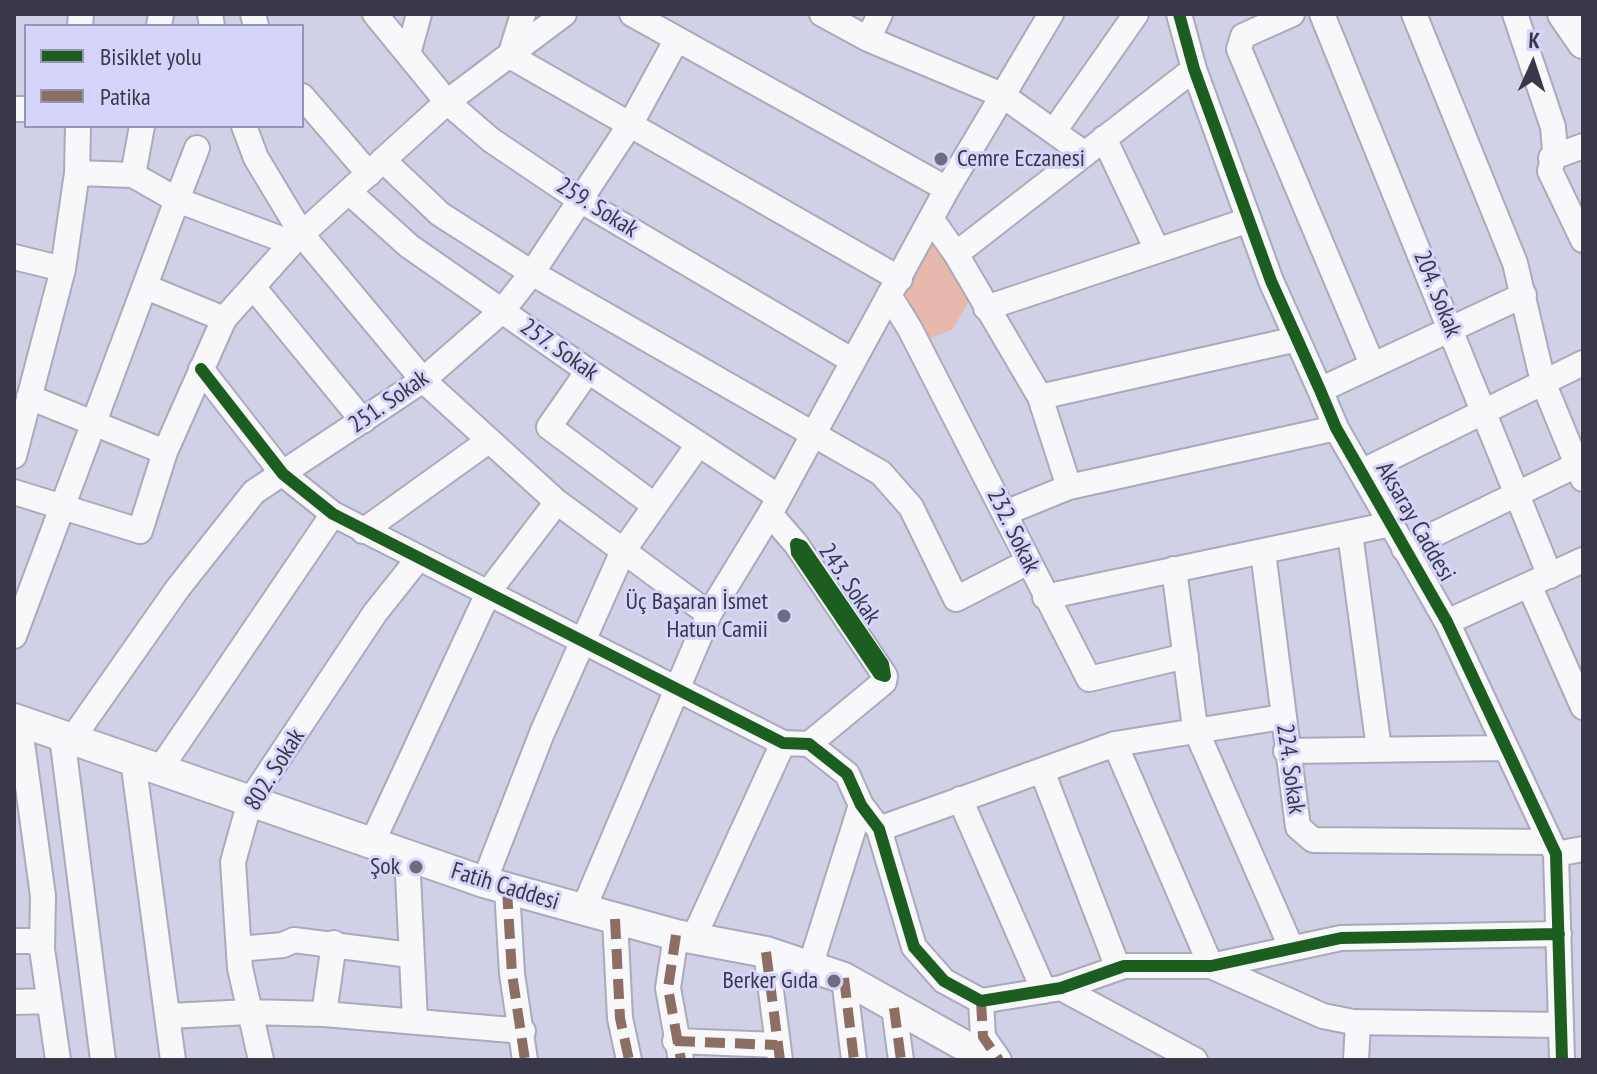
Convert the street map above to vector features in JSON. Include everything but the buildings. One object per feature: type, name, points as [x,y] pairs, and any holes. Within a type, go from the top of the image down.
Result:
[{"type":"main road","points":[[1563,14],[1583,43]]},
{"type":"main road","name":"Fatih Caddesi","points":[[16,720],[496,886],[615,919],[766,952],[844,978],[990,1060]]},
{"type":"street","name":"259. Sokak","points":[[375,14],[447,102],[491,140],[580,200],[853,361]]},
{"type":"street","points":[[408,54],[419,14]]},
{"type":"street","points":[[510,56],[523,14]]},
{"type":"street","points":[[14,492],[140,531],[165,452],[224,319],[297,240],[447,102],[564,14]]},
{"type":"street","points":[[632,14],[947,189]]},
{"type":"street","points":[[822,14],[868,39],[1002,95],[1085,154]]},
{"type":"street","points":[[868,39],[880,14]]},
{"type":"street","points":[[583,910],[709,614],[774,506],[947,189],[1051,14]]},
{"type":"street","points":[[1054,131],[1136,14]]},
{"type":"street","name":"Aksaray Caddesi","points":[[1179,14],[1194,69],[1249,220],[1336,428],[1447,622],[1552,848],[1559,934],[1562,1060]]},
{"type":"street","points":[[1292,14],[1243,36],[1239,49],[1372,364]]},
{"type":"street","name":"204. Sokak","points":[[1322,14],[1518,494],[1539,580],[1583,707]]},
{"type":"street","points":[[1404,549],[1518,494],[1581,468],[1543,382],[1524,295],[1475,157],[1414,14]]},
{"type":"street","points":[[1515,14],[1553,127],[1555,150],[1550,171],[1583,240]]},
{"type":"street","name":"251. Sokak","points":[[67,738],[178,588],[254,492],[423,380],[502,311],[532,273],[631,123],[677,39]]},
{"type":"street","points":[[510,56],[631,123],[894,287]]},
{"type":"street","points":[[956,254],[1194,69]]},
{"type":"street","points":[[304,98],[376,167],[440,214],[532,273],[881,473],[911,507],[956,599],[1028,562]]},
{"type":"street","points":[[14,456],[63,269],[77,173],[78,128]]},
{"type":"street","points":[[133,175],[142,128]]},
{"type":"street","points":[[245,128],[256,158],[297,240],[423,380],[487,442],[557,502],[709,614]]},
{"type":"street","points":[[1104,138],[1157,250]]},
{"type":"street","points":[[1551,158],[1583,146]]},
{"type":"street","points":[[14,636],[197,148]]},
{"type":"street","points":[[77,173],[133,175],[177,200],[297,240]]},
{"type":"street","name":"257. Sokak","points":[[349,192],[409,246],[698,445],[774,506]]},
{"type":"street","points":[[932,220],[956,254],[1040,397],[1069,487]]},
{"type":"street","points":[[986,308],[1249,220]]},
{"type":"street","points":[[14,257],[63,269]]},
{"type":"street","points":[[146,287],[224,319]]},
{"type":"street","name":"232. Sokak","points":[[894,287],[1045,597],[1089,679],[1186,656]]},
{"type":"street","points":[[254,288],[363,421]]},
{"type":"street","points":[[1320,390],[1524,295]]},
{"type":"street","points":[[1040,397],[1297,339]]},
{"type":"street","points":[[1361,472],[1583,363]]},
{"type":"street","points":[[201,369],[283,474],[333,514],[783,743],[809,744],[847,774],[861,805],[879,829],[914,947],[944,981],[981,1001],[1052,990],[1118,968],[1211,966],[1341,938],[1559,934]]},
{"type":"street","points":[[588,371],[549,427],[654,505]]},
{"type":"street","points":[[29,397],[165,452]]},
{"type":"street","points":[[1005,513],[1069,487],[1336,428]]},
{"type":"street","points":[[363,531],[487,442]]},
{"type":"street","points":[[525,1060],[523,1031],[496,886],[542,733],[623,551],[698,445]]},
{"type":"street","points":[[372,843],[489,591],[557,502]]},
{"type":"street","name":"243. Sokak","points":[[774,506],[885,676],[884,682],[809,744]]},
{"type":"street","points":[[173,1060],[147,765],[333,514]]},
{"type":"street","points":[[1045,597],[1391,524]]},
{"type":"street","points":[[1350,533],[1379,749]]},
{"type":"street","name":"224. Sokak","points":[[1263,552],[1298,827],[1313,840],[1583,849]]},
{"type":"street","name":"802. Sokak","points":[[261,1060],[249,1012],[239,949],[233,862],[250,801],[375,613],[418,559]]},
{"type":"street","points":[[1447,622],[1583,560]]},
{"type":"street","points":[[1174,569],[1195,728],[1291,947]]},
{"type":"street","points":[[879,829],[1115,744],[1195,728],[1282,717]]},
{"type":"street","points":[[16,720],[26,863],[43,896],[42,941],[58,1060]]},
{"type":"street","points":[[67,738],[103,1060]]},
{"type":"street","points":[[766,952],[778,1053],[678,1050],[668,988],[685,936],[783,743]]},
{"type":"street","points":[[1115,744],[1211,966],[1323,1016],[1358,1022],[1560,1025]]},
{"type":"street","points":[[1286,751],[1505,748]]},
{"type":"street","points":[[1042,771],[1118,968]]},
{"type":"street","points":[[960,799],[1052,990],[1195,1060]]},
{"type":"street","points":[[810,967],[861,805]]},
{"type":"street","points":[[407,855],[415,1020]]},
{"type":"street","points":[[615,919],[620,1018],[629,1060]]},
{"type":"street","points":[[239,949],[283,945],[294,940],[410,955]]},
{"type":"street","points":[[14,941],[42,941]]},
{"type":"street","points":[[324,1014],[334,943]]},
{"type":"street","points":[[844,978],[854,1060]]},
{"type":"street","points":[[14,1002],[48,1001]]},
{"type":"street","points":[[981,1001],[983,1037],[999,1060]]},
{"type":"street","points":[[894,1008],[901,1060]]},
{"type":"street","points":[[169,1016],[249,1012],[324,1014],[523,1031]]},
{"type":"street","points":[[1356,1060],[1358,1022]]},
{"type":"shaded area","points":[[931,237],[970,299],[953,329],[927,340],[896,296]]},
{"type":"marked path","points":[[507,889],[512,974],[525,1060]]},
{"type":"marked path","points":[[615,919],[620,1018],[629,1060]]},
{"type":"marked path","points":[[676,935],[668,988],[681,1060]]},
{"type":"marked path","points":[[766,952],[780,1060]]},
{"type":"marked path","points":[[844,978],[854,1060]]},
{"type":"marked path","points":[[981,1001],[983,1037],[999,1060]]},
{"type":"marked path","points":[[894,1008],[901,1060]]},
{"type":"marked path","points":[[675,1041],[777,1045]]},
{"type":"cycle path","points":[[1179,14],[1194,69],[1271,281],[1336,428],[1447,622],[1556,854],[1562,1060]]},
{"type":"cycle path","points":[[201,369],[283,474],[333,514],[783,743],[809,744],[847,774],[861,805],[879,829],[914,947],[944,981],[981,1001],[1061,988],[1124,966],[1211,966],[1341,938],[1559,934]]},
{"type":"cycle path","points":[[796,544],[802,546],[883,664],[885,676],[879,674],[797,553],[796,544]]},
{"type":"place","name":"Cemre Eczanesi","points":[[941,159]]},
{"type":"place","name":"Üç Başaran İsmet Hatun Camii","points":[[784,616]]},
{"type":"place","name":"Şok","points":[[416,867]]},
{"type":"place","name":"Berker Gıda","points":[[834,981]]}]
